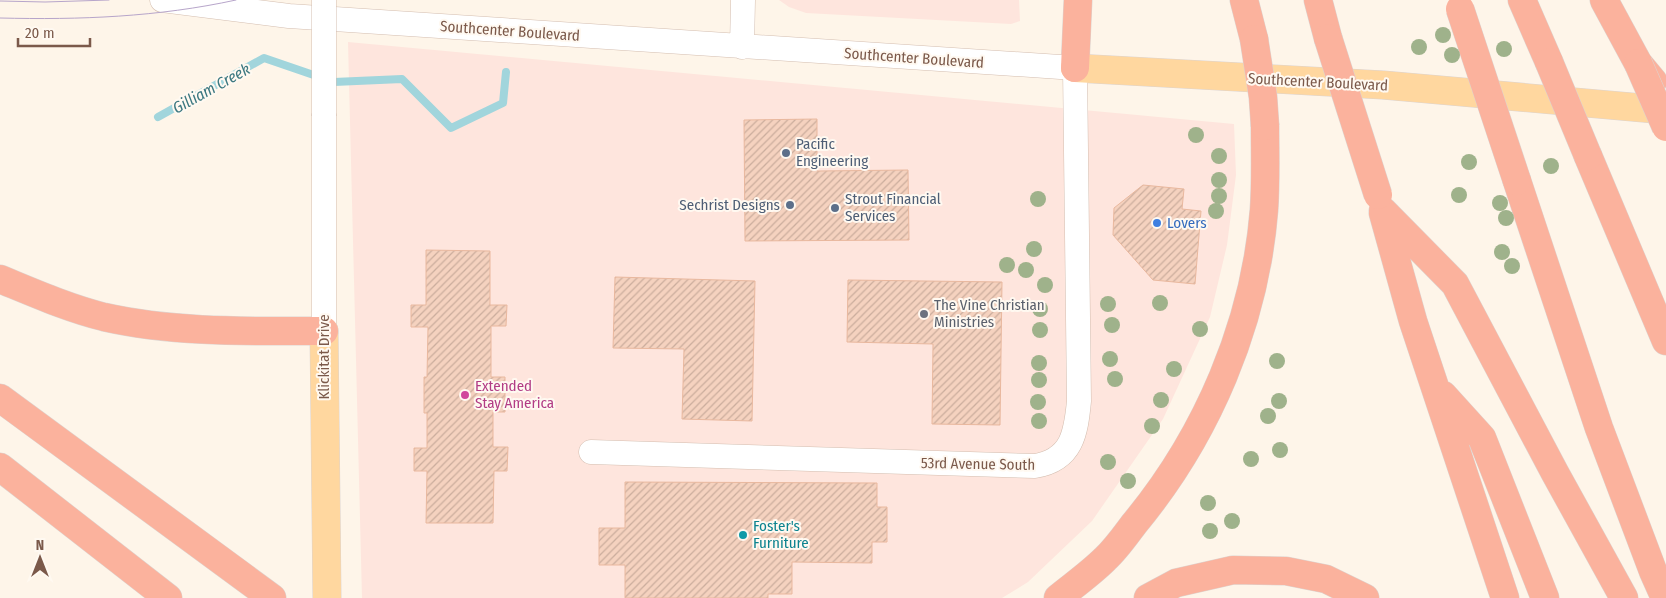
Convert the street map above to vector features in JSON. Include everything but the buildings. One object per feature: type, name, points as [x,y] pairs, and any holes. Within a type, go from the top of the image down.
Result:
[{"type":"highway","points":[[1074,68],[1078,0]]},
{"type":"highway","points":[[1058,598],[1106,559],[1157,496],[1192,441],[1212,402],[1242,324],[1256,272],[1264,210],[1265,126],[1263,97],[1254,39],[1244,0]]},
{"type":"highway","points":[[1318,0],[1414,321],[1505,598]]},
{"type":"highway","points":[[1522,0],[1666,341]]},
{"type":"highway","points":[[1604,0],[1638,63],[1666,127]]},
{"type":"highway","points":[[1459,4],[1599,428],[1654,572],[1666,598]]},
{"type":"highway","points":[[1638,63],[1666,98]]},
{"type":"highway","points":[[1380,203],[1455,284],[1555,474],[1624,598]]},
{"type":"highway","points":[[0,280],[54,301],[104,317],[154,325],[324,331]]},
{"type":"highway","points":[[1437,388],[1482,438],[1544,598]]},
{"type":"highway","points":[[0,398],[272,598]]},
{"type":"highway","points":[[0,409],[240,598]]},
{"type":"highway","points":[[0,467],[168,598]]},
{"type":"highway","points":[[1148,598],[1176,583],[1232,570],[1286,571],[1326,579],[1365,598]]},
{"type":"main road","name":"Southcenter Boulevard","points":[[1074,68],[1383,85],[1666,110]]},
{"type":"main road","name":"Klickitat Drive","points":[[324,331],[327,598]]},
{"type":"street","name":"Southcenter Boulevard","points":[[162,0],[289,16],[1074,68]]},
{"type":"street","name":"Klickitat Drive","points":[[324,0],[324,331]]},
{"type":"street","points":[[742,47],[743,0]]},
{"type":"street","name":"53rd Avenue South","points":[[591,452],[1035,466],[1053,462],[1069,447],[1076,427],[1079,401],[1074,68]]},
{"type":"shaded area","points":[[779,0],[1019,0],[1020,21],[1011,24],[806,13],[789,7]]},
{"type":"shaded area","points":[[348,42],[1234,124],[1236,175],[1227,245],[1210,317],[1163,419],[1092,521],[1028,582],[1002,598],[362,598]]},
{"type":"waterway","name":"Gilliam Creek","points":[[158,117],[264,58],[334,82],[402,79],[451,128],[503,103],[506,72]]},
{"type":"tram line","points":[[0,1],[109,0]]},
{"type":"tram line","points":[[0,18],[89,18],[148,14],[236,0]]},
{"type":"place","name":"Pacific Engineering","points":[[786,153]]},
{"type":"place","name":"Sechrist Designs","points":[[790,205]]},
{"type":"place","name":"Strout Financial Services","points":[[835,208]]},
{"type":"place","name":"Lovers","points":[[1157,223]]},
{"type":"place","name":"The Vine Christian Ministries","points":[[924,314]]},
{"type":"place","name":"Extended Stay America","points":[[465,395]]},
{"type":"place","name":"Foster's Furniture","points":[[743,535]]}]
